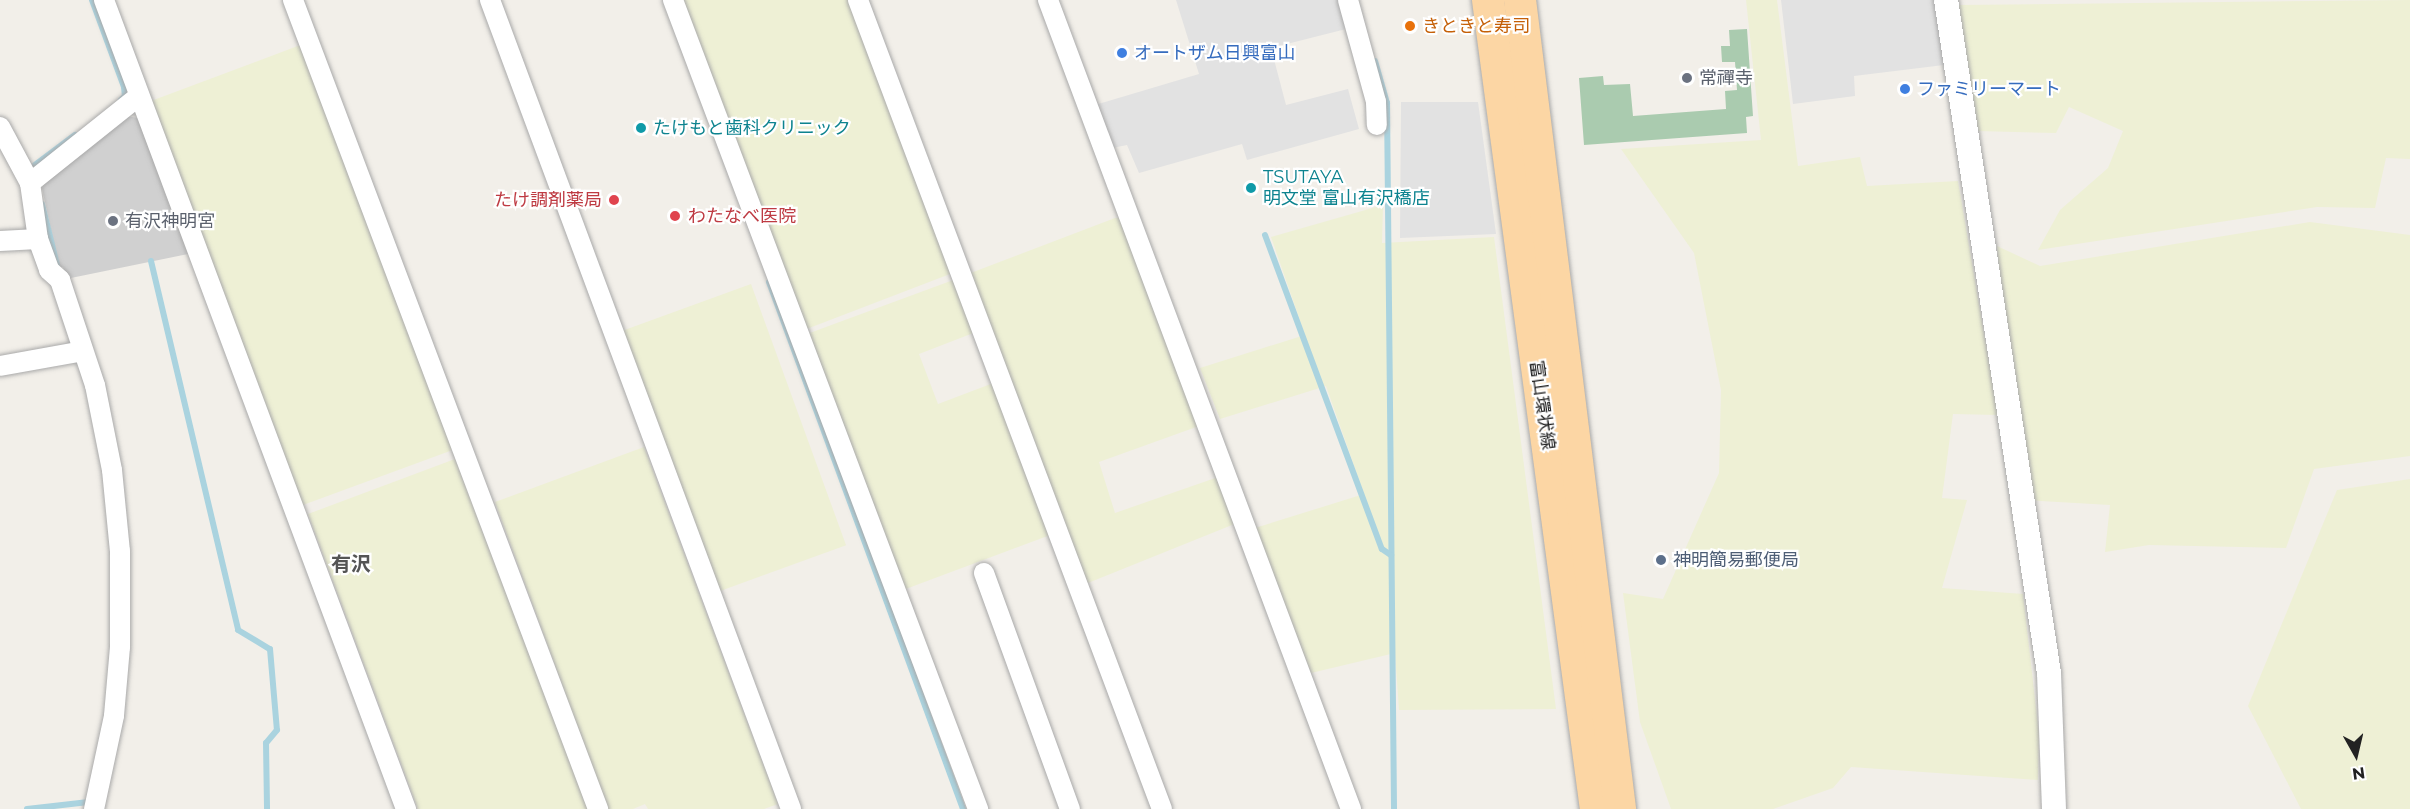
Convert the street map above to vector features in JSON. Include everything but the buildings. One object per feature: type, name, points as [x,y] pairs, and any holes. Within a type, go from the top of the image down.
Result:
[{"type":"main road","name":"富山環状線","points":[[1488,0],[1596,809]]},
{"type":"main road","name":"富山環状線","points":[[1520,0],[1620,809]]},
{"type":"street","points":[[104,0],[406,809]]},
{"type":"street","points":[[293,0],[598,809]]},
{"type":"street","points":[[490,0],[791,809]]},
{"type":"street","points":[[673,0],[978,809]]},
{"type":"street","points":[[858,0],[1162,809]]},
{"type":"street","points":[[1048,0],[1351,809]]},
{"type":"street","points":[[1348,0],[1376,102],[1377,125]]},
{"type":"street","points":[[1946,0],[2049,672],[2054,809]]},
{"type":"street","points":[[30,183],[139,96]]},
{"type":"street","points":[[0,127],[30,183],[38,239],[49,270],[60,280],[105,418],[120,551],[120,647],[114,716],[94,809]]},
{"type":"street","points":[[0,241],[38,239]]},
{"type":"street","points":[[0,366],[83,351]]},
{"type":"street","points":[[984,573],[1070,809]]},
{"type":"shaded area","points":[[1176,0],[1343,0],[1350,28],[1271,48],[1286,105],[1348,89],[1359,129],[1247,160],[1242,144],[1139,173],[1127,145],[1112,148],[1095,105],[1199,74]]},
{"type":"shaded area","points":[[1781,0],[1935,0],[1944,65],[1854,76],[1855,96],[1793,104]]},
{"type":"shaded area","points":[[1401,102],[1478,102],[1496,234],[1400,238]]},
{"type":"shaded area","name":"有沢神明宮","points":[[126,116],[138,118],[188,254],[66,279],[63,267],[59,268],[42,188],[49,174]]},
{"type":"green space","points":[[678,0],[852,0],[953,267],[950,274],[804,330]]},
{"type":"green space","points":[[1746,0],[1777,0],[1798,166],[1860,157],[1867,186],[1958,181],[1998,415],[1953,414],[1942,498],[1967,500],[1942,588],[2023,594],[2039,734],[2038,780],[1851,767],[1833,788],[1773,809],[1671,809],[1640,722],[1623,593],[1663,599],[1719,473],[1721,390],[1694,253],[1621,149],[1761,140]]},
{"type":"green space","points":[[2410,0],[2410,159],[2386,158],[2375,208],[2317,207],[2038,250],[2060,210],[2108,168],[2123,131],[2069,107],[2056,133],[1977,131],[1958,5]]},
{"type":"green space","points":[[1747,29],[1753,116],[1746,117],[1747,133],[1584,145],[1579,78],[1603,76],[1604,85],[1630,84],[1633,116],[1726,109],[1725,91],[1737,90],[1735,62],[1722,62],[1721,46],[1730,46],[1729,30]]},
{"type":"green space","points":[[303,44],[454,445],[450,451],[303,505],[151,101]]},
{"type":"green space","points":[[1383,205],[1382,243],[1494,237],[1556,709],[1399,710],[1395,653],[1311,673],[1255,528],[1364,494],[1326,386],[1220,419],[1200,368],[1305,335],[1271,237]]},
{"type":"green space","points":[[1115,218],[1125,218],[1199,426],[1099,462],[1115,513],[1221,476],[1237,523],[1083,585],[968,274]]},
{"type":"green space","points":[[2310,222],[2410,235],[2410,456],[2314,469],[2286,548],[2149,545],[2105,552],[2110,505],[2024,500],[2012,415],[1997,246],[2040,266]]},
{"type":"green space","points":[[956,279],[976,332],[919,354],[938,404],[996,382],[1053,534],[903,590],[807,334]]},
{"type":"green space","points":[[751,284],[846,545],[715,593],[620,332]]},
{"type":"green space","points":[[644,447],[778,804],[764,809],[648,809],[645,804],[633,809],[608,809],[495,502]]},
{"type":"green space","points":[[455,459],[588,809],[418,809],[308,514]]},
{"type":"green space","points":[[2410,479],[2410,809],[2301,809],[2248,706],[2337,490]]},
{"type":"waterway","points":[[92,0],[124,87],[125,96],[121,100]]},
{"type":"waterway","points":[[1375,61],[1387,103],[1394,809]]},
{"type":"waterway","points":[[35,165],[75,135]]},
{"type":"waterway","points":[[42,204],[57,265]]},
{"type":"waterway","points":[[1265,235],[1382,549],[1391,555]]},
{"type":"waterway","points":[[151,261],[238,630],[270,649],[277,730],[266,743],[267,809]]},
{"type":"waterway","points":[[769,282],[963,809]]},
{"type":"waterway","points":[[27,809],[89,802],[90,798]]},
{"type":"place","name":"きときと寿司","points":[[1410,26]]},
{"type":"place","name":"オートザム日興富山","points":[[1122,53]]},
{"type":"place","name":"常禪寺","points":[[1687,78]]},
{"type":"place","name":"ファミリーマート","points":[[1905,89]]},
{"type":"place","name":"たけもと歯科クリニック","points":[[641,128]]},
{"type":"place","name":"TSUTAYA 明文堂 富山有沢橋店","points":[[1251,188]]},
{"type":"place","name":"たけ調剤薬局","points":[[614,200]]},
{"type":"place","name":"わたなべ医院","points":[[675,216]]},
{"type":"place","name":"有沢神明宮","points":[[113,221]]},
{"type":"place","name":"神明簡易郵便局","points":[[1661,560]]},
{"type":"district","name":"有沢","points":[[351,564]]}]
